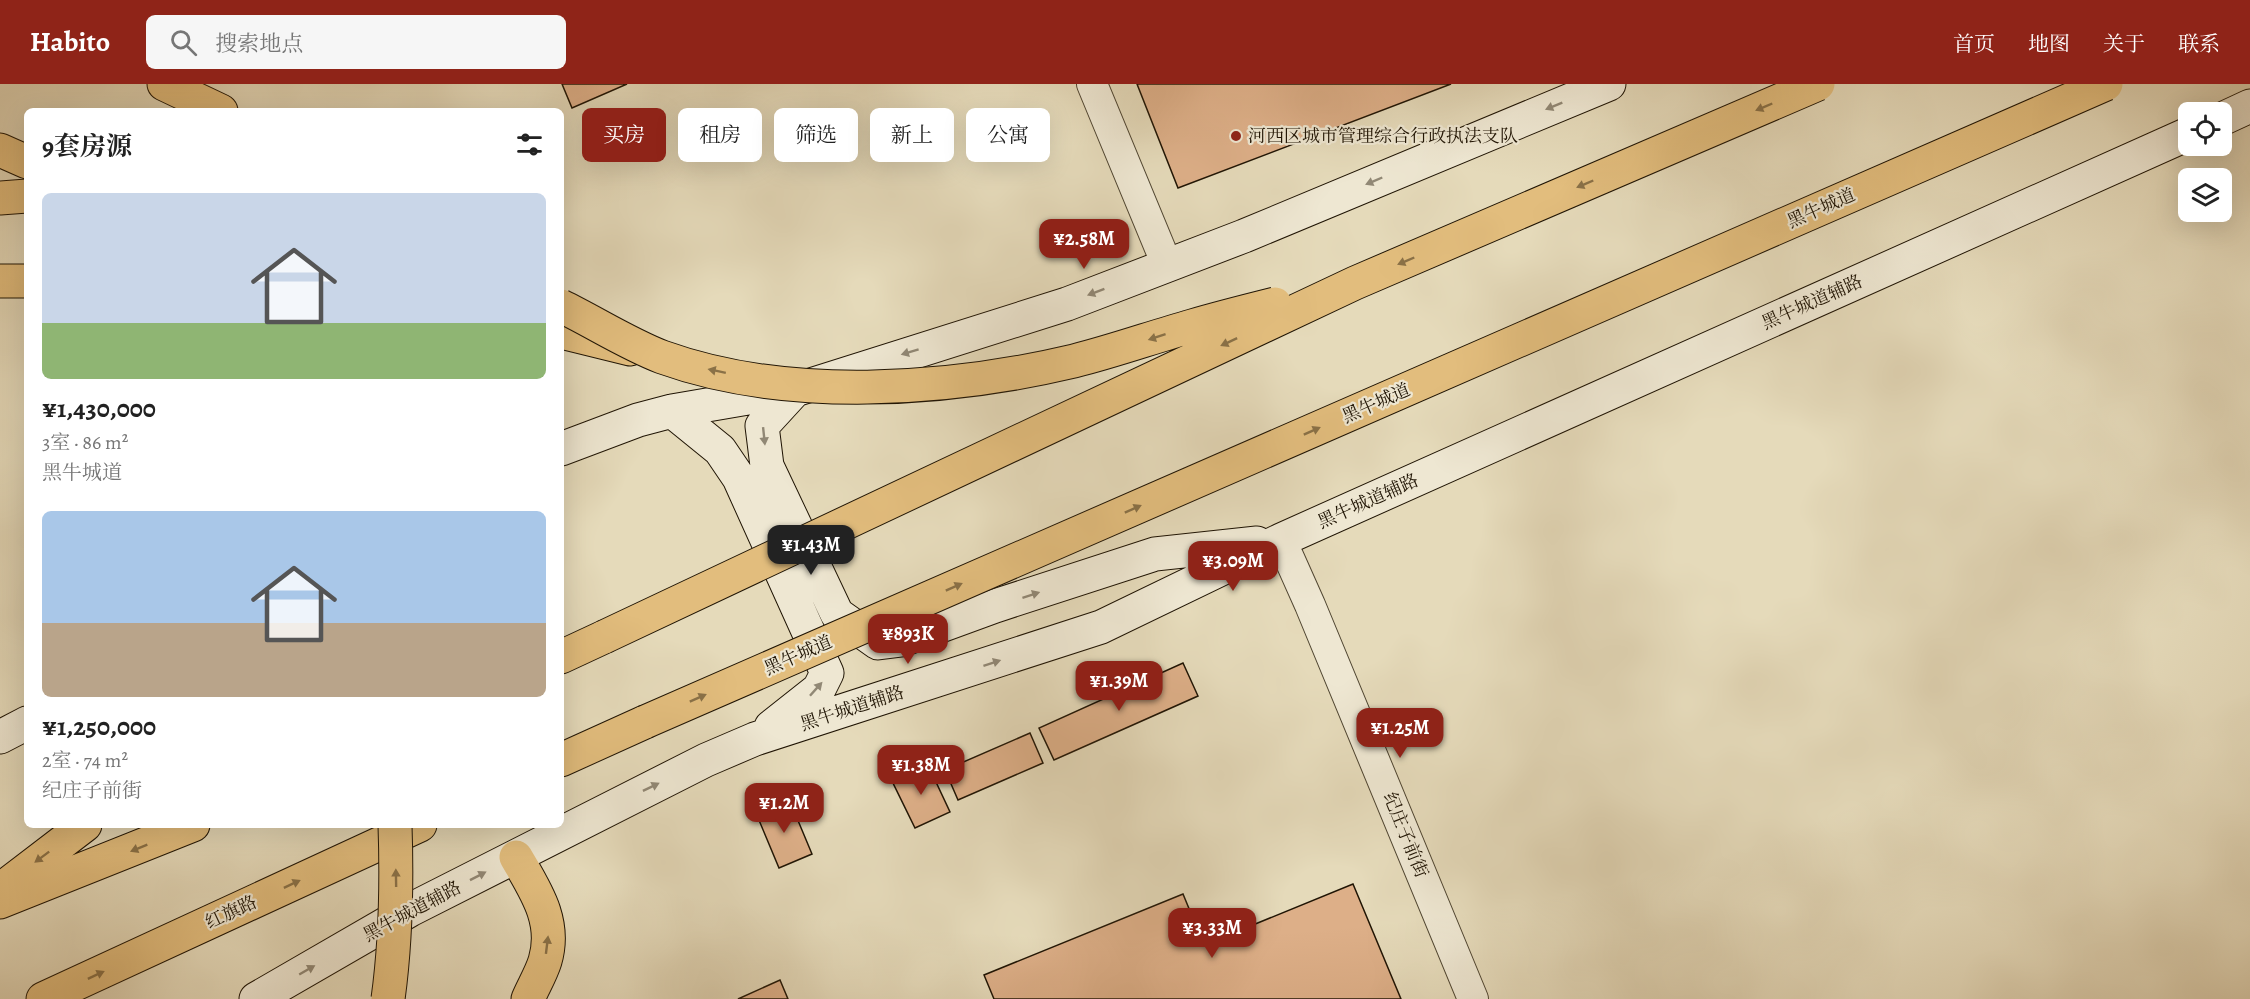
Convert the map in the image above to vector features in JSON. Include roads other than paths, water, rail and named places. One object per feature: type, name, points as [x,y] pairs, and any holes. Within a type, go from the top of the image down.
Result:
[{"type":"main road","points":[[164,84],[215,108]]},
{"type":"main road","points":[[564,448],[638,420],[672,411],[795,390],[1067,303],[1244,236],[1609,84]]},
{"type":"main road","points":[[564,656],[1355,283],[1818,84]]},
{"type":"main road","name":"黑牛城道","points":[[564,759],[2106,84]]},
{"type":"main road","points":[[2232,114],[2250,106]]},
{"type":"main road","name":"黑牛城道辅路","points":[[256,999],[410,910],[706,760],[755,739],[1101,627],[1281,540],[2178,138]]},
{"type":"main road","points":[[0,150],[24,161]]},
{"type":"main road","points":[[0,198],[24,196]]},
{"type":"main road","points":[[0,281],[24,281]]},
{"type":"main road","points":[[564,333],[766,382],[864,387],[963,381],[1074,361],[1192,326],[1355,283]]},
{"type":"main road","points":[[564,308],[661,356]]},
{"type":"main road","points":[[795,390],[762,426],[767,466],[837,614],[878,643],[902,640],[1155,554],[1281,540]]},
{"type":"main road","points":[[672,411],[720,450],[739,478],[827,674],[819,689],[755,739]]},
{"type":"main road","points":[[0,737],[24,725]]},
{"type":"main road","points":[[0,890],[81,828]]},
{"type":"main road","points":[[0,902],[185,828]]},
{"type":"main road","points":[[388,999],[394,957],[396,904],[394,828]]},
{"type":"main road","name":"红旗路","points":[[43,999],[414,828]]},
{"type":"main road","points":[[516,857],[548,915],[549,940],[545,961],[528,999]]},
{"type":"street","points":[[1092,84],[1167,265]]},
{"type":"street","name":"纪庄子前街","points":[[1281,540],[1311,604],[1473,999]]},
{"type":"place","name":"河西区城市管理综合行政执法支队","points":[[1236,136]]}]
